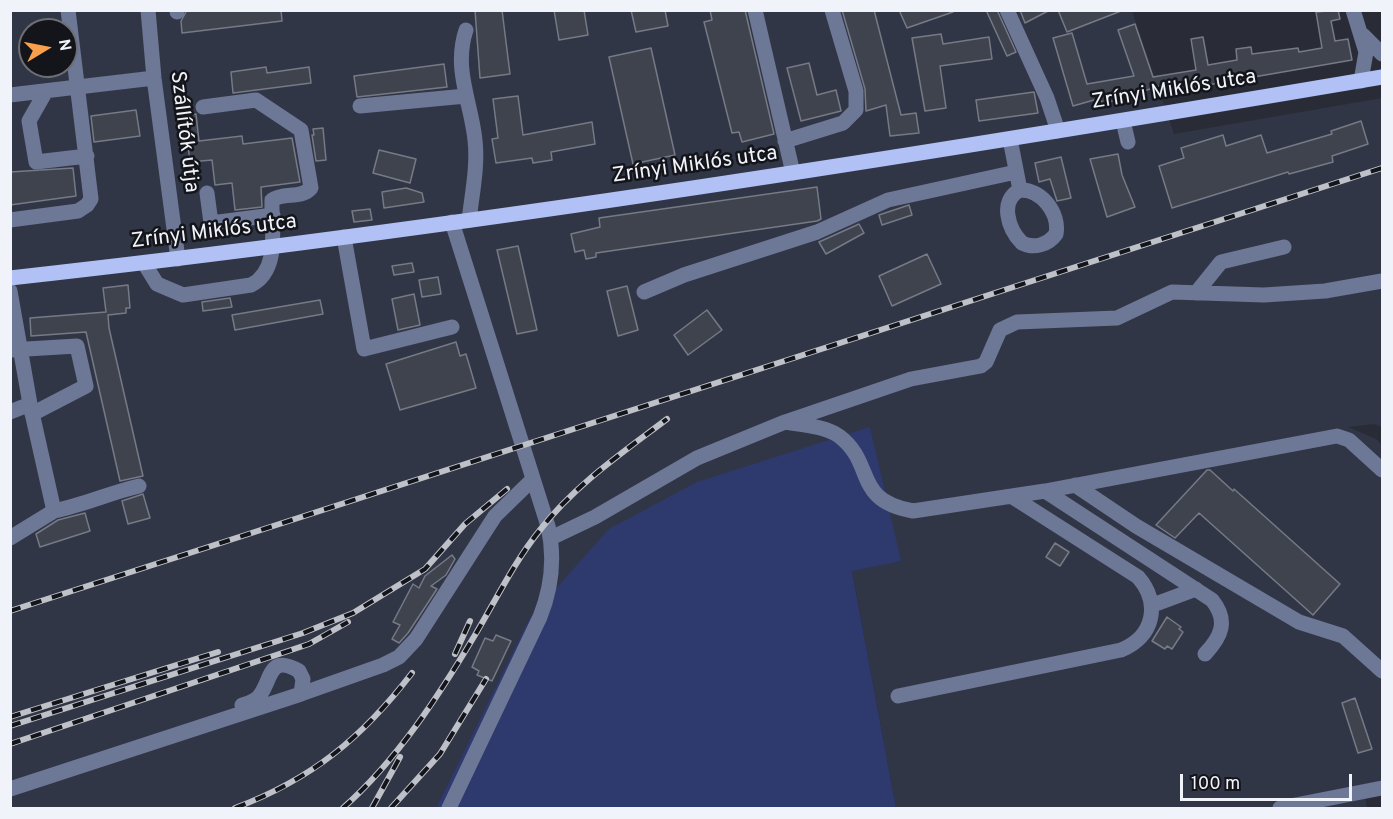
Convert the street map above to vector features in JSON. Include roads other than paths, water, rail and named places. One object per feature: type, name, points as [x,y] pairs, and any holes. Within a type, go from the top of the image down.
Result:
[{"type":"main road","name":"Zrínyi Miklós utca","points":[[10,278],[202,256],[469,220],[1010,140],[1383,77]]},
{"type":"street","points":[[10,220],[83,209],[92,193],[68,10]]},
{"type":"street","name":"Szállítók útja","points":[[148,10],[154,78],[178,259]]},
{"type":"street","points":[[754,10],[793,172]]},
{"type":"street","points":[[785,141],[843,123],[856,110],[856,91],[832,10]]},
{"type":"street","points":[[1007,10],[1047,98],[1058,131]]},
{"type":"street","points":[[1353,10],[1362,33],[1366,62],[1361,81]]},
{"type":"street","points":[[466,30],[460,47],[459,61],[475,144],[469,220]]},
{"type":"street","points":[[1362,33],[1383,54]]},
{"type":"street","points":[[10,95],[154,78]]},
{"type":"street","points":[[46,92],[29,121],[36,162],[87,156]]},
{"type":"street","points":[[360,106],[465,96]]},
{"type":"street","points":[[144,263],[157,284],[183,295],[257,282],[271,260],[274,197],[304,193],[311,188],[301,130],[256,100],[203,106]]},
{"type":"street","points":[[1124,121],[1128,142]]},
{"type":"street","points":[[1010,140],[1020,190]]},
{"type":"street","points":[[644,292],[705,268],[817,232],[888,200],[1016,172]]},
{"type":"street","points":[[207,193],[211,223],[273,215]]},
{"type":"street","points":[[449,808],[546,604],[551,573],[551,538],[452,222]]},
{"type":"street","points":[[175,231],[187,246],[202,256]]},
{"type":"street","points":[[344,237],[364,349],[452,327]]},
{"type":"street","points":[[1196,293],[1221,262],[1284,247]]},
{"type":"street","points":[[551,538],[595,517],[697,458],[785,422],[911,379],[981,366],[986,362],[1000,330],[1009,325],[1034,320],[1118,318],[1134,312],[1166,293],[1240,296],[1313,292],[1383,282]]},
{"type":"street","points":[[10,291],[15,350],[54,511]]},
{"type":"street","points":[[10,412],[31,409],[86,386],[77,346],[15,350]]},
{"type":"street","points":[[785,422],[823,429],[838,436],[851,448],[876,496],[893,507],[913,511],[1045,491],[1337,436],[1349,440],[1383,470]]},
{"type":"street","points":[[10,789],[301,694],[382,665],[408,649],[495,516],[533,478]]},
{"type":"street","points":[[1075,485],[1136,526],[1299,622],[1343,636],[1383,671]]},
{"type":"street","points":[[10,538],[54,511],[77,507],[102,499],[112,492],[139,486]]},
{"type":"street","points":[[1045,491],[1196,589],[1216,605],[1222,622],[1220,636],[1205,654]]},
{"type":"street","points":[[898,696],[1121,650],[1143,636],[1151,620],[1153,605],[1148,591],[1138,577],[1011,496]]},
{"type":"street","points":[[1153,605],[1196,589]]},
{"type":"street","points":[[192,729],[202,720],[253,702],[262,694],[270,671],[275,667],[284,666],[299,671],[303,679],[301,694]]},
{"type":"street","points":[[1280,808],[1383,788]]},
{"type":"railway","points":[[10,611],[1382,168]]},
{"type":"railway","points":[[343,808],[399,749],[415,727],[461,658],[514,568],[540,530],[568,498],[584,484],[667,419]]},
{"type":"railway","points":[[10,726],[303,633],[353,613],[425,569],[465,524],[507,489]]},
{"type":"railway","points":[[455,654],[470,621]]},
{"type":"railway","points":[[10,744],[309,644],[348,622]]},
{"type":"railway","points":[[10,717],[218,652]]},
{"type":"railway","points":[[235,808],[288,784],[334,754],[374,717],[412,673]]},
{"type":"railway","points":[[391,808],[440,754],[486,679]]},
{"type":"railway","points":[[372,808],[400,757]]}]
